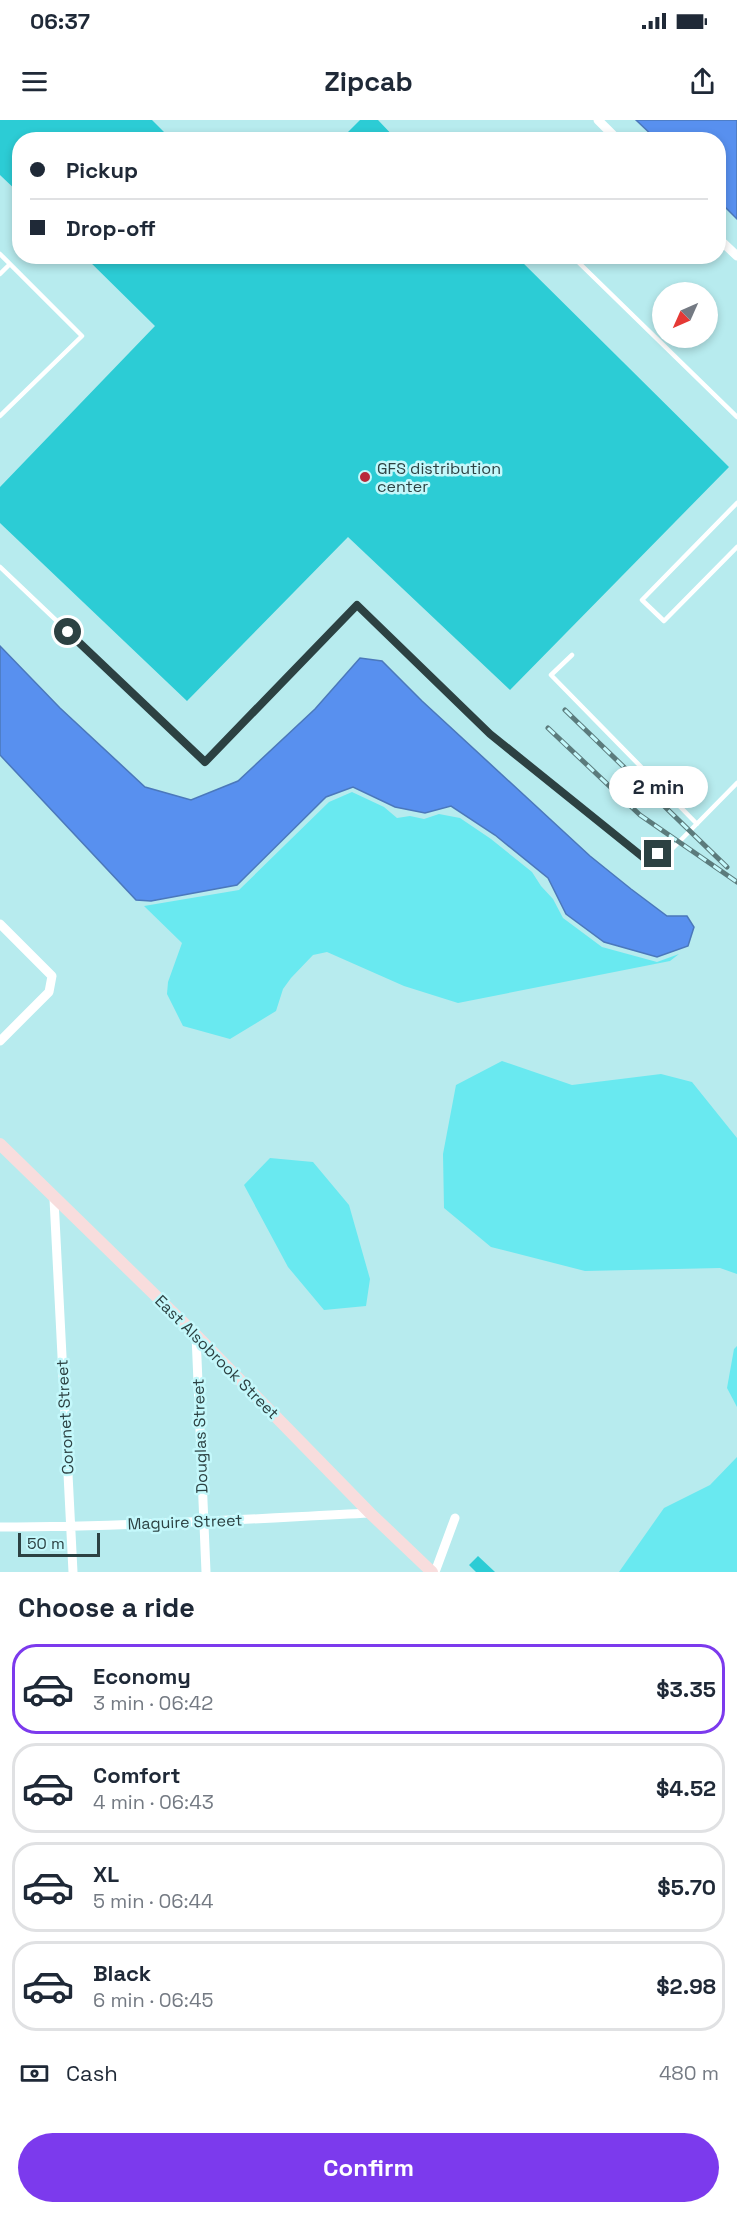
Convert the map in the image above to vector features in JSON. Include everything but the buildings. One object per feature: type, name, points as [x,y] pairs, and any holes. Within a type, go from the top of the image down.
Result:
[{"type":"street","points":[[598,120],[610,132]]},
{"type":"street","points":[[726,246],[737,256]]},
{"type":"street","points":[[0,924],[52,976],[49,992],[0,1041]]},
{"type":"street","name":"East Alsobrook Street","points":[[0,1144],[196,1335],[370,1513],[434,1572]]},
{"type":"street","name":"Coronet Street","points":[[54,1199],[73,1572]]},
{"type":"street","name":"Douglas Street","points":[[196,1335],[206,1572]]},
{"type":"street","name":"Maguire Street","points":[[0,1527],[204,1522],[370,1513]]},
{"type":"street","points":[[434,1572],[455,1518]]},
{"type":"lane","points":[[0,254],[82,336],[0,416]]},
{"type":"lane","points":[[0,274],[10,264]]},
{"type":"lane","points":[[580,264],[737,417]]},
{"type":"lane","points":[[737,503],[642,600],[664,621],[737,547]]},
{"type":"lane","points":[[0,567],[205,762],[357,605],[490,734],[644,858],[671,850],[737,783]]},
{"type":"lane","points":[[572,655],[551,675],[697,824]]},
{"type":"shaded area","points":[[636,120],[737,120],[737,219],[726,208],[726,132],[649,132]]},
{"type":"shaded area","points":[[0,646],[60,708],[145,787],[191,800],[238,781],[315,709],[360,658],[382,661],[422,701],[590,856],[667,916],[687,916],[694,927],[688,946],[657,957],[604,942],[566,914],[548,878],[495,835],[451,806],[425,813],[395,807],[353,787],[326,797],[237,885],[151,901],[136,900],[0,755]]},
{"type":"shaded area","points":[[352,792],[384,807],[397,818],[410,816],[424,819],[439,814],[460,818],[491,839],[532,872],[553,899],[563,918],[602,947],[657,962],[679,954],[670,961],[458,1003],[404,986],[327,952],[313,955],[291,978],[283,989],[276,1011],[230,1039],[183,1026],[167,994],[168,982],[182,943],[144,906],[239,890],[329,802]]},
{"type":"shaded area","points":[[502,1061],[572,1085],[661,1074],[692,1082],[737,1138],[737,1274],[720,1268],[585,1271],[491,1247],[444,1208],[443,1154],[456,1085]]},
{"type":"shaded area","points":[[270,1158],[313,1162],[349,1205],[370,1279],[366,1306],[324,1310],[288,1267],[244,1185]]},
{"type":"shaded area","points":[[737,1346],[737,1407],[727,1388],[734,1349]]},
{"type":"shaded area","points":[[737,1457],[737,1572],[619,1572],[664,1508],[710,1485]]},
{"type":"railway","points":[[565,710],[727,867]]},
{"type":"railway","points":[[548,728],[640,815],[737,882]]},
{"type":"place","name":"GFS distribution center","points":[[365,477]]},
{"type":"route","points":[[68,632],[205,762],[357,605],[490,734],[644,858],[658,854]]}]
